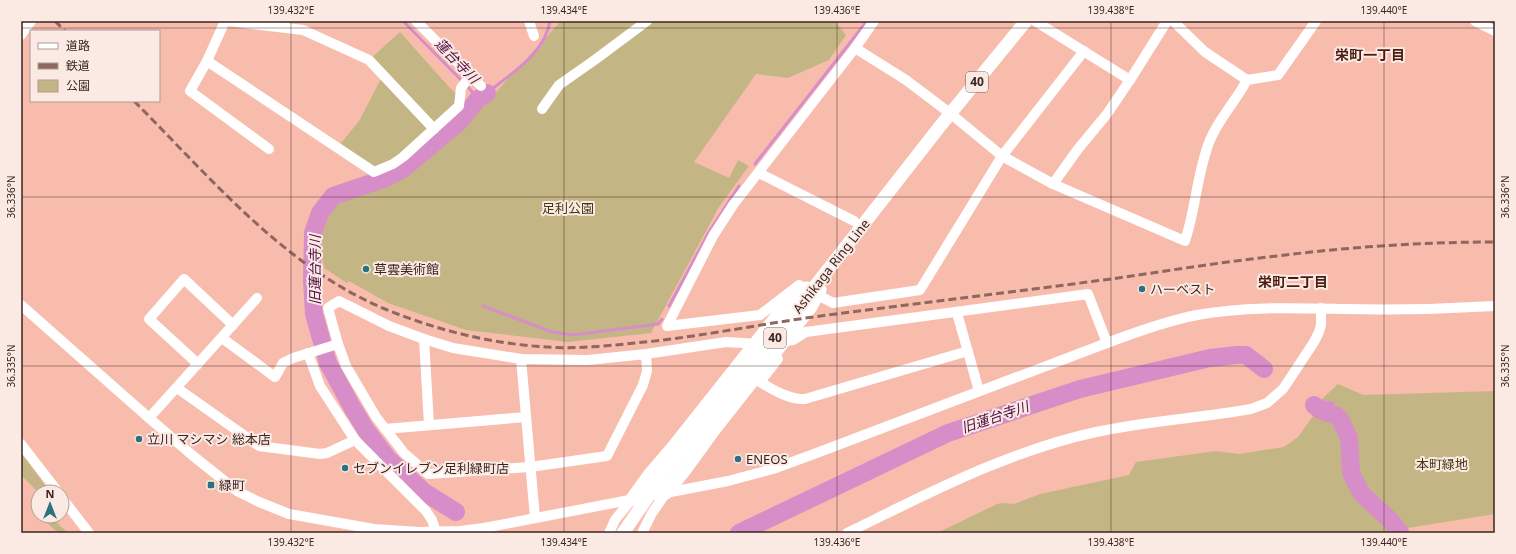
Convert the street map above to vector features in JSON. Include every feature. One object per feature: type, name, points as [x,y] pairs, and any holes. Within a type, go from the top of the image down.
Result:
[{"type":"main road","name":"Ashikaga Ring Line","points":[[623,533],[654,488],[1026,21]]},
{"type":"main road","points":[[631,500],[649,475],[784,308],[803,289],[822,277],[823,285],[810,307],[666,493]]},
{"type":"street","points":[[21,35],[31,21]]},
{"type":"street","points":[[269,148],[190,91],[207,61],[226,21],[303,30],[369,60],[434,129]]},
{"type":"street","points":[[416,21],[481,86]]},
{"type":"street","points":[[529,21],[534,36]]},
{"type":"street","points":[[542,109],[559,85],[647,21]]},
{"type":"street","points":[[874,21],[855,48],[733,205],[713,236],[667,326],[760,315],[799,285],[834,303],[920,290],[1002,156],[1084,51]]},
{"type":"street","points":[[1035,21],[1130,80]]},
{"type":"street","points":[[1053,184],[1078,149],[1107,114],[1167,21]]},
{"type":"street","points":[[1173,21],[1204,52],[1247,80],[1278,75],[1316,21]]},
{"type":"street","points":[[1475,21],[1495,31]]},
{"type":"street","points":[[855,48],[906,80],[951,114],[1002,156],[1053,184],[1185,241],[1190,227],[1203,162],[1210,139],[1222,117],[1247,80]]},
{"type":"street","points":[[207,61],[374,172],[393,164],[403,157],[459,106],[461,88],[470,75]]},
{"type":"street","points":[[759,173],[854,221]]},
{"type":"street","points":[[198,364],[149,319],[184,279],[233,325]]},
{"type":"street","points":[[968,351],[799,400],[773,390],[760,382],[793,340],[806,332],[1088,294],[1107,343]]},
{"type":"street","points":[[149,418],[257,298]]},
{"type":"street","points":[[646,354],[647,371],[643,385],[607,456],[530,467],[428,474],[404,453],[376,417],[334,345],[328,308],[339,301],[389,326],[424,339],[454,348],[521,359],[588,360],[646,354],[726,342],[757,345],[793,340]]},
{"type":"street","points":[[21,305],[192,455],[237,490],[259,502],[289,514],[335,528],[436,532],[484,530],[535,518],[728,481],[773,469],[1107,343],[1163,324],[1198,315],[1256,308],[1418,309],[1495,306]]},
{"type":"street","points":[[847,533],[941,487],[1008,459],[1049,445],[1095,432],[1140,424],[1251,409],[1267,402],[1283,389],[1314,342],[1321,325],[1322,308]]},
{"type":"street","points":[[957,312],[979,391]]},
{"type":"street","points":[[222,338],[275,377],[284,363],[310,352],[334,345]]},
{"type":"street","points":[[424,339],[429,425]]},
{"type":"street","points":[[310,352],[320,386],[355,440],[426,511],[432,520],[436,532]]},
{"type":"street","points":[[521,359],[535,518]]},
{"type":"street","points":[[177,388],[259,446],[320,454],[327,453],[355,440]]},
{"type":"street","points":[[385,429],[526,417]]},
{"type":"street","points":[[21,444],[52,484]]},
{"type":"street","points":[[642,533],[652,513],[666,493]]},
{"type":"street","points":[[609,533],[615,520],[631,500]]},
{"type":"street","points":[[70,508],[89,533]]},
{"type":"green space","name":"足利公園","points":[[561,21],[835,21],[846,35],[829,60],[788,78],[756,74],[694,162],[729,178],[738,160],[749,166],[719,207],[651,333],[568,342],[466,330],[388,303],[349,281],[347,283],[324,268],[320,241],[325,219],[341,199],[395,179],[337,148],[359,121],[383,75],[369,60],[400,32],[450,88],[475,112],[497,91]]},
{"type":"green space","name":"本町緑地","points":[[1338,384],[1363,395],[1495,391],[1495,514],[1408,528],[1410,533],[1386,533],[1384,531],[1375,533],[937,533],[997,504],[1014,504],[1040,494],[1129,475],[1136,462],[1216,451],[1239,454],[1284,447],[1298,437],[1313,416],[1315,418],[1322,416],[1334,402],[1321,400]]},
{"type":"green space","points":[[21,453],[44,484],[30,484],[21,475]]},
{"type":"green space","points":[[48,524],[58,524],[68,533],[58,533]]},
{"type":"shaded area","points":[[1321,400],[1335,402],[1330,416],[1315,418],[1308,411],[1316,402]]},
{"type":"waterway","name":"蓮台寺川","points":[[403,21],[478,99]]},
{"type":"waterway","name":"旧蓮台寺川","points":[[487,93],[516,71],[534,53],[547,33],[550,21]]},
{"type":"waterway","points":[[755,164],[867,21]]},
{"type":"waterway","name":"旧蓮台寺川","points":[[456,512],[424,492],[388,459],[366,430],[328,363],[314,314],[312,281],[313,233],[320,213],[333,196],[386,178],[403,169],[459,122],[478,99],[487,93]]},
{"type":"waterway","points":[[669,306],[709,232],[739,186]]},
{"type":"waterway","points":[[483,306],[552,332],[573,335],[658,324],[662,319]]},
{"type":"waterway","name":"旧蓮台寺川","points":[[739,533],[948,433],[1080,389],[1210,358],[1237,355],[1246,355],[1264,369]]},
{"type":"waterway","name":"旧蓮台寺川","points":[[1314,405],[1322,411],[1337,416],[1341,421],[1349,438],[1351,473],[1361,493],[1392,522],[1400,533]]},
{"type":"railway","points":[[55,21],[64,30]]},
{"type":"railway","points":[[135,102],[250,218],[281,245],[314,269],[348,291],[404,317],[464,335],[506,343],[558,348],[613,345],[710,333],[811,317],[1111,279],[1256,258],[1413,244],[1495,242]]},
{"type":"place","name":"草雲美術館","points":[[366,269]]},
{"type":"place","name":"ハーベスト","points":[[1142,289]]},
{"type":"place","name":"立川 マシマシ 総本店","points":[[139,439]]},
{"type":"place","name":"ENEOS","points":[[738,459]]},
{"type":"place","name":"セブンイレブン足利緑町店","points":[[345,468]]},
{"type":"place","name":"緑町","points":[[211,485]]},
{"type":"district","name":"栄町一丁目","points":[[1370,55]]},
{"type":"district","name":"栄町二丁目","points":[[1293,282]]}]
